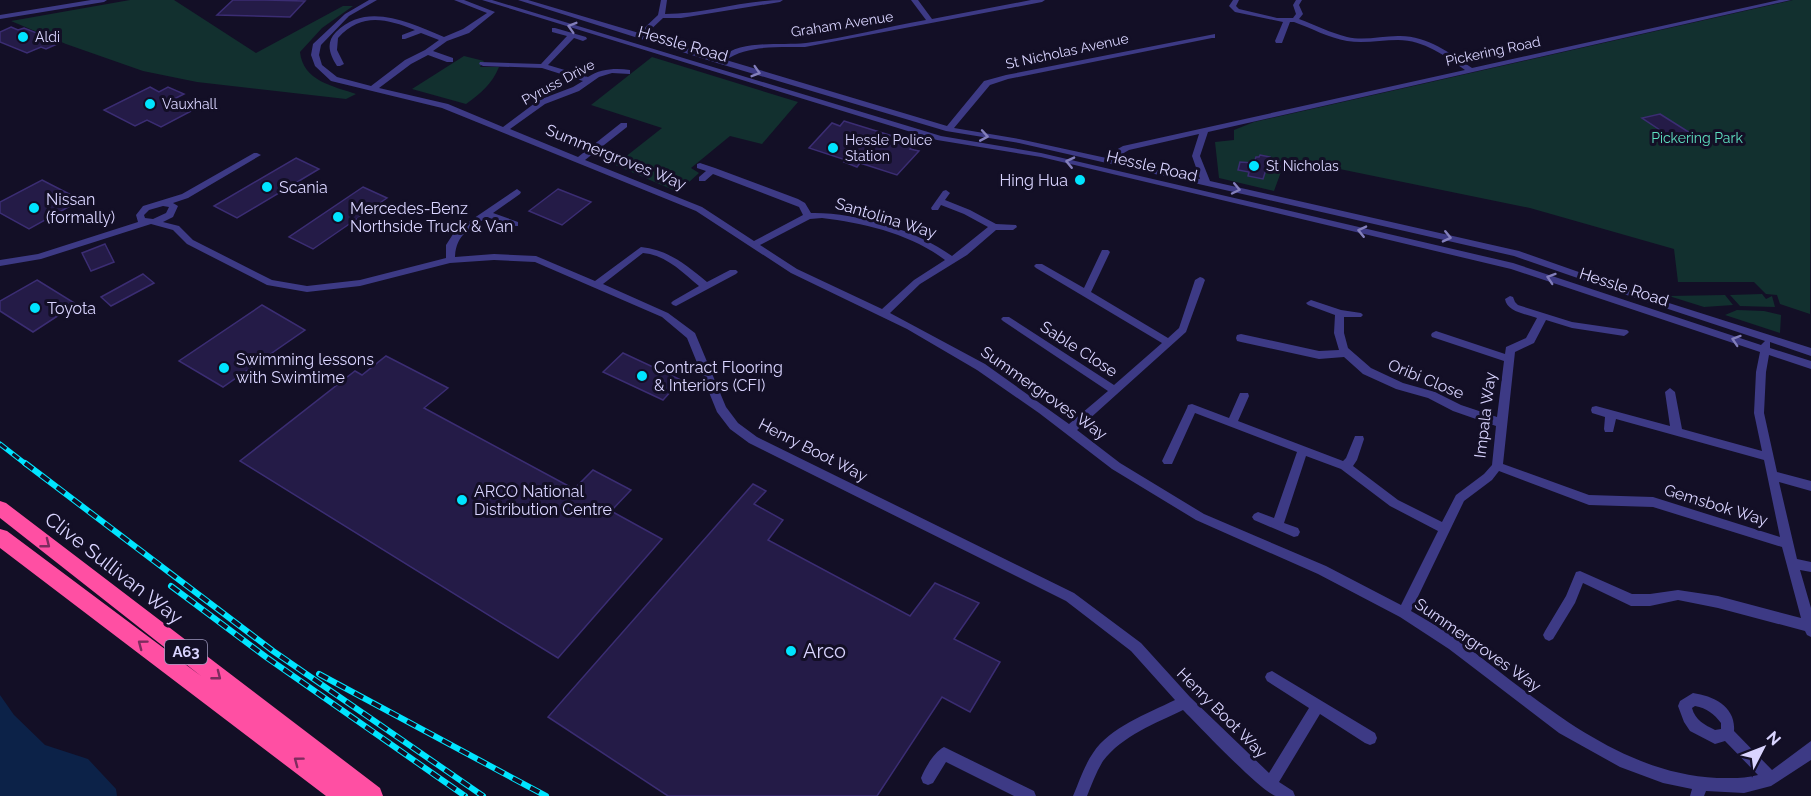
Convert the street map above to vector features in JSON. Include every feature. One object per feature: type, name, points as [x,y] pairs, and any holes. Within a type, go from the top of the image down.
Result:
[{"type":"highway","name":"Clive Sullivan Way","points":[[0,508],[372,796]]},
{"type":"highway","name":"A63","points":[[0,537],[344,796]]},
{"type":"street","points":[[0,17],[104,0]]},
{"type":"street","name":"Summergroves Way","points":[[374,0],[339,21],[317,44],[315,55],[319,66],[334,79],[445,106],[699,209],[794,272],[883,314],[981,367],[1070,430],[1116,466],[1200,517],[1322,570],[1404,613],[1454,645],[1564,728],[1625,762],[1699,790],[1744,786],[1771,779],[1810,751]]},
{"type":"street","points":[[372,89],[408,62],[428,52],[444,39],[466,31],[492,12],[457,0]]},
{"type":"street","name":"Hessle Road","points":[[484,0],[940,138],[1041,155],[1513,266],[1646,304],[1766,344],[1811,365]]},
{"type":"street","name":"Hessle Road","points":[[521,0],[949,129],[1019,141],[1516,253],[1646,304]]},
{"type":"street","points":[[640,36],[661,16],[664,0]]},
{"type":"street","points":[[661,16],[681,16],[780,0]]},
{"type":"street","points":[[914,0],[930,21]]},
{"type":"street","name":"Graham Avenue","points":[[720,61],[724,55],[744,51],[779,45],[805,45],[1042,0]]},
{"type":"street","points":[[1295,20],[1299,14],[1296,5],[1299,0]]},
{"type":"street","name":"Pickering Road","points":[[1113,162],[1119,152],[1126,148],[1788,0]]},
{"type":"street","points":[[1223,8],[1235,4],[1237,11],[1295,20],[1347,39],[1374,42],[1399,38],[1431,44],[1470,70]]},
{"type":"street","points":[[340,64],[339,55],[333,46],[335,37],[353,22],[363,18],[380,16],[444,39]]},
{"type":"street","points":[[1279,42],[1287,23],[1286,20]]},
{"type":"street","points":[[405,37],[421,30]]},
{"type":"street","points":[[555,30],[583,39]]},
{"type":"street","name":"St Nicholas Avenue","points":[[949,129],[987,83],[1006,77],[1212,36]]},
{"type":"street","points":[[543,66],[557,54],[561,44],[571,37]]},
{"type":"street","points":[[428,52],[450,60]]},
{"type":"street","points":[[483,64],[503,60],[543,66],[588,80]]},
{"type":"street","name":"Pyruss Drive","points":[[505,129],[542,102],[576,88],[603,72],[627,72]]},
{"type":"street","points":[[580,160],[624,125]]},
{"type":"street","points":[[1204,131],[1196,156],[1206,183]]},
{"type":"street","points":[[118,229],[151,206],[185,196],[257,155]]},
{"type":"street","points":[[700,166],[795,201],[802,206],[808,216]]},
{"type":"street","points":[[702,179],[712,170]]},
{"type":"street","points":[[450,260],[451,244],[458,233],[517,192]]},
{"type":"street","points":[[946,193],[938,205],[967,212],[994,227],[1013,227]]},
{"type":"street","points":[[0,263],[71,248],[118,229],[166,218],[185,196]]},
{"type":"street","points":[[140,215],[141,220],[176,228],[171,204],[163,203]]},
{"type":"street","points":[[487,214],[515,224]]},
{"type":"street","name":"Santolina Way","points":[[753,245],[808,216],[837,216],[920,241],[939,249],[952,261]]},
{"type":"street","points":[[883,314],[916,282],[952,261],[994,227]]},
{"type":"street","name":"Henry Boot Way","points":[[176,228],[190,242],[270,283],[307,289],[360,283],[450,260],[536,259],[665,315],[691,336],[721,409],[734,426],[753,440],[1070,597],[1136,647],[1185,702],[1270,784],[1288,796]]},
{"type":"street","points":[[596,285],[641,250],[652,250],[672,259],[706,286]]},
{"type":"street","points":[[1086,293],[1105,252]]},
{"type":"street","points":[[1039,266],[1169,342]]},
{"type":"street","points":[[676,303],[733,273]]},
{"type":"street","name":"Sable Close","points":[[1070,430],[1183,330],[1200,280]]},
{"type":"street","points":[[1510,298],[1510,303],[1515,307],[1572,325],[1628,333]]},
{"type":"street","points":[[1311,303],[1358,315]]},
{"type":"street","points":[[1241,338],[1319,355],[1346,353],[1340,342],[1338,328],[1340,312]]},
{"type":"street","name":"Impala Way","points":[[1404,613],[1460,498],[1488,477],[1497,466],[1510,350],[1530,340],[1543,315]]},
{"type":"street","name":"Sable Close","points":[[1006,319],[1021,335],[1116,391]]},
{"type":"street","points":[[1435,335],[1509,359]]},
{"type":"street","points":[[1766,344],[1759,413],[1787,544],[1810,629]]},
{"type":"street","name":"Hessle Road","points":[[1766,344],[1811,352]]},
{"type":"street","name":"Oribi Close","points":[[1346,353],[1375,375],[1501,423]]},
{"type":"street","points":[[1670,392],[1677,433]]},
{"type":"street","points":[[1232,423],[1244,396]]},
{"type":"street","points":[[1168,461],[1192,408],[1345,466],[1394,503],[1444,529]]},
{"type":"street","points":[[1596,410],[1768,457]]},
{"type":"street","points":[[1609,429],[1611,414]]},
{"type":"street","points":[[1345,466],[1351,460],[1359,439]]},
{"type":"street","points":[[1277,525],[1304,450]]},
{"type":"street","name":"Gemsbok Way","points":[[1497,466],[1589,500],[1653,502],[1787,544]]},
{"type":"street","points":[[1771,475],[1811,486]]},
{"type":"street","points":[[1258,517],[1294,532]]},
{"type":"street","points":[[1792,563],[1811,567]]},
{"type":"street","points":[[1549,635],[1571,599],[1580,576],[1631,600],[1650,600],[1678,595],[1718,602],[1810,629]]},
{"type":"street","points":[[1272,677],[1370,738]]},
{"type":"street","points":[[1080,796],[1093,765],[1105,749],[1143,724],[1185,702]]},
{"type":"street","points":[[1270,784],[1317,707]]},
{"type":"street","points":[[1727,734],[1771,779]]},
{"type":"street","points":[[928,778],[944,754],[1029,796]]},
{"type":"green space","points":[[130,0],[174,0],[256,53],[343,6],[353,6],[322,28],[300,52],[302,62],[313,76],[329,85],[356,94],[346,99],[197,82],[143,71],[66,44],[11,21]]},
{"type":"green space","name":"Pickering Park","points":[[1793,0],[1811,0],[1810,314],[1780,304],[1777,295],[1766,294],[1754,282],[1678,282],[1674,249],[1530,208],[1286,158],[1274,191],[1219,178],[1215,142],[1234,140],[1234,130],[1254,122]]},
{"type":"green space","points":[[464,56],[484,61],[480,67],[499,67],[486,88],[466,104],[412,89]]},
{"type":"green space","points":[[652,57],[798,102],[762,144],[730,136],[691,168],[699,173],[678,192],[615,165],[662,128],[591,105]]},
{"type":"green space","points":[[1762,294],[1766,299],[1772,296],[1775,307],[1740,306],[1730,295]]},
{"type":"green space","points":[[1725,295],[1733,305],[1704,307],[1669,296]]},
{"type":"green space","points":[[1737,310],[1764,311],[1781,315],[1780,333],[1725,315]]},
{"type":"water","points":[[0,695],[14,715],[45,745],[88,759],[116,789],[117,796],[0,796]]},
{"type":"building","points":[[233,0],[305,1],[290,17],[217,15]]},
{"type":"building","name":"Aldi","points":[[11,27],[18,30],[24,28],[57,41],[54,43],[57,44],[27,53],[0,42],[0,32]]},
{"type":"building","name":"Vauxhall","points":[[150,87],[159,92],[168,87],[184,94],[174,99],[195,109],[161,127],[147,120],[135,126],[104,110]]},
{"type":"building","points":[[1660,114],[1695,136],[1682,140],[1676,136],[1672,138],[1642,118]]},
{"type":"building","name":"Hessle Police Station","points":[[844,121],[915,143],[910,149],[919,151],[897,175],[860,163],[857,167],[844,162],[846,160],[809,148],[832,123],[840,126]]},
{"type":"building","name":"St Nicholas","points":[[1260,155],[1270,157],[1263,179],[1248,176],[1249,172],[1238,170],[1240,162],[1254,163],[1256,157]]},
{"type":"building","name":"Scania","points":[[296,158],[319,169],[237,218],[214,206]]},
{"type":"building","name":"Nissan (formally)","points":[[42,180],[81,200],[29,229],[0,213],[0,202]]},
{"type":"building","name":"Mercedes-Benz Northside Truck & Van","points":[[363,187],[387,198],[313,249],[289,237]]},
{"type":"building","points":[[558,189],[591,202],[562,225],[529,211]]},
{"type":"building","points":[[105,244],[114,262],[91,271],[82,253]]},
{"type":"building","points":[[143,274],[154,283],[111,306],[101,297]]},
{"type":"building","name":"Toyota","points":[[37,280],[76,304],[33,332],[0,311],[0,301]]},
{"type":"building","points":[[262,305],[305,330],[223,387],[179,361]]},
{"type":"building","name":"Contract Flooring & Interiors (CFI)","points":[[623,353],[681,380],[663,400],[603,372]]},
{"type":"building","name":"ARCO National Distribution Centre","points":[[386,356],[448,388],[424,408],[574,489],[593,470],[631,490],[611,511],[662,539],[558,658],[240,461],[355,371],[362,375]]},
{"type":"building","name":"Arco","points":[[753,484],[766,491],[754,504],[783,520],[768,540],[910,616],[935,583],[979,603],[954,639],[1000,662],[970,712],[942,697],[877,796],[668,796],[548,717]]},
{"type":"railway","points":[[0,444],[27,465]]},
{"type":"railway","points":[[25,463],[273,651],[483,796]]},
{"type":"railway","points":[[171,586],[266,657],[465,796]]},
{"type":"railway","points":[[319,674],[546,796]]},
{"type":"place","name":"Aldi","points":[[23,37]]},
{"type":"place","name":"Vauxhall","points":[[150,104]]},
{"type":"place","name":"Hessle Police Station","points":[[833,148]]},
{"type":"place","name":"St Nicholas","points":[[1254,166]]},
{"type":"place","name":"Hing Hua","points":[[1080,180]]},
{"type":"place","name":"Scania","points":[[267,187]]},
{"type":"place","name":"Nissan (formally)","points":[[34,208]]},
{"type":"place","name":"Mercedes-Benz Northside Truck & Van","points":[[338,217]]},
{"type":"place","name":"Toyota","points":[[35,308]]},
{"type":"place","name":"Swimming lessons with Swimtime","points":[[224,368]]},
{"type":"place","name":"Contract Flooring & Interiors (CFI)","points":[[642,376]]},
{"type":"place","name":"ARCO National Distribution Centre","points":[[462,500]]},
{"type":"place","name":"Arco","points":[[791,651]]}]
